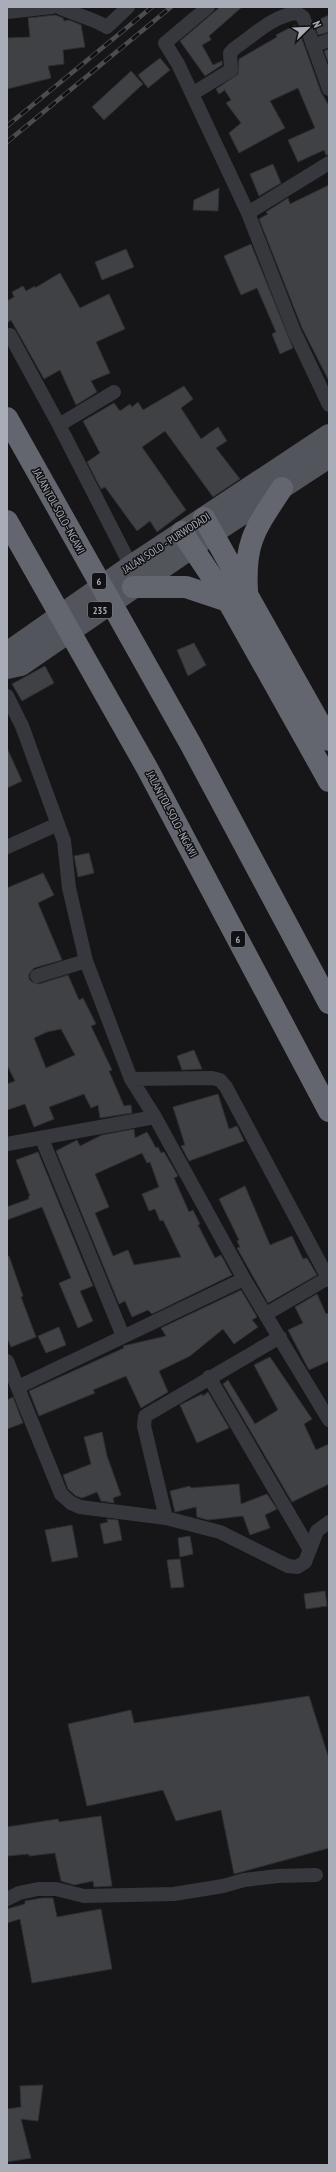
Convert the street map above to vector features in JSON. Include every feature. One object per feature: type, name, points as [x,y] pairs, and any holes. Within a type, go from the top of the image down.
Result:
[{"type":"highway","name":"JALAN TOL SOLO–NGAWI","points":[[7,418],[190,743],[329,1003]]},
{"type":"highway","points":[[238,597],[246,567],[249,545],[256,528],[294,472]]},
{"type":"highway","name":"JALAN TOL SOLO–NGAWI","points":[[7,521],[147,768],[329,1111]]},
{"type":"highway","points":[[209,525],[238,597],[329,781]]},
{"type":"highway","points":[[187,540],[238,597],[329,740]]},
{"type":"highway","points":[[133,587],[186,587],[238,597]]},
{"type":"main road","name":"JALAN SOLO - PURWODADI","points":[[294,472],[329,435]]},
{"type":"main road","name":"JALAN SOLO - PURWODADI","points":[[7,668],[21,665],[133,587],[187,540],[209,525],[294,472],[329,457]]},
{"type":"main road","name":"JALAN SOLO - PURWODADI","points":[[7,658],[14,648],[131,566],[187,540]]},
{"type":"street","points":[[7,12],[49,9],[52,7]]},
{"type":"street","points":[[58,7],[73,14],[97,21],[107,27],[128,7]]},
{"type":"street","points":[[208,7],[165,43],[192,94],[248,212],[294,331],[329,406]]},
{"type":"street","points":[[192,94],[231,70],[230,53],[235,48],[278,19],[288,14],[297,13],[303,17],[329,90]]},
{"type":"street","points":[[313,46],[329,40]]},
{"type":"street","points":[[248,212],[329,164]]},
{"type":"street","points":[[10,335],[59,425],[131,566]]},
{"type":"street","points":[[59,425],[114,392]]},
{"type":"street","points":[[7,696],[22,726],[64,841],[69,888],[86,961],[131,1079],[155,1117],[244,1279],[329,1420]]},
{"type":"street","points":[[7,847],[58,824]]},
{"type":"street","points":[[37,976],[86,961]]},
{"type":"street","points":[[131,1079],[212,1078],[220,1080],[226,1087],[328,1279],[266,1314]]},
{"type":"street","points":[[7,1144],[42,1139],[155,1117]]},
{"type":"street","points":[[42,1139],[123,1336]]},
{"type":"street","points":[[18,1387],[244,1279]]},
{"type":"street","points":[[166,1518],[143,1421],[145,1416],[209,1377],[280,1337]]},
{"type":"street","points":[[8,1363],[61,1494],[66,1499],[80,1506],[166,1518],[220,1532],[288,1566],[302,1566],[317,1531],[329,1522]]},
{"type":"street","points":[[209,1377],[310,1550]]},
{"type":"street","points":[[7,1899],[19,1893],[38,1889],[56,1889],[84,1896],[174,1894],[223,1886],[244,1880],[278,1876],[316,1875]]},
{"type":"building","points":[[220,7],[242,7],[209,36],[211,40],[202,45],[213,65],[222,61],[222,65],[205,76],[180,41]]},
{"type":"building","points":[[55,15],[63,18],[64,21],[69,20],[81,25],[85,47],[63,50],[64,64],[48,66],[51,78],[7,89],[7,38],[30,37],[28,18]]},
{"type":"building","points":[[329,15],[329,32],[318,35],[314,22]]},
{"type":"building","points":[[295,25],[298,28],[321,92],[329,106],[329,155],[326,155],[324,150],[298,162],[288,140],[315,128],[298,88],[270,101],[285,128],[239,153],[229,133],[241,123],[226,103],[231,100],[225,90],[219,94],[216,89],[238,74],[239,59],[277,37],[276,35]]},
{"type":"building","points":[[329,49],[329,64],[324,51]]},
{"type":"building","points":[[160,58],[170,70],[148,88],[138,75]]},
{"type":"building","points":[[131,71],[143,84],[104,120],[92,107]]},
{"type":"building","points":[[273,164],[281,183],[259,196],[250,174]]},
{"type":"building","points":[[329,185],[329,381],[302,328],[259,219],[268,214],[266,212],[288,198],[290,204]]},
{"type":"building","points":[[219,188],[218,211],[193,210],[194,200]]},
{"type":"building","points":[[251,244],[293,348],[280,354],[272,334],[276,332],[257,288],[241,295],[224,256]]},
{"type":"building","points":[[126,249],[134,267],[102,280],[95,262]]},
{"type":"building","points":[[60,273],[80,308],[109,294],[125,329],[96,342],[110,373],[91,381],[97,392],[76,405],[60,370],[44,379],[11,320],[7,323],[7,301],[14,297],[12,292],[23,286],[26,291],[35,286],[35,288]]},
{"type":"building","points":[[184,386],[193,399],[181,408],[201,439],[218,427],[227,441],[216,448],[240,479],[213,497],[165,431],[142,447],[186,510],[157,532],[150,521],[137,531],[105,487],[101,489],[87,462],[100,453],[83,421],[114,403],[120,411],[130,404],[132,407],[138,402],[143,410]]},
{"type":"building","points":[[194,643],[206,665],[188,676],[177,650]]},
{"type":"building","points":[[45,666],[54,683],[22,701],[12,684]]},
{"type":"building","points":[[7,748],[22,781],[7,788]]},
{"type":"building","points":[[89,853],[94,873],[78,877],[74,856]]},
{"type":"building","points":[[43,873],[54,895],[38,903],[62,960],[34,968],[29,974],[29,979],[32,982],[39,984],[68,975],[79,1000],[83,998],[96,1024],[91,1026],[112,1070],[109,1071],[124,1106],[131,1105],[132,1113],[100,1118],[98,1105],[91,1108],[84,1094],[49,1107],[54,1119],[34,1127],[25,1104],[7,1110],[7,1084],[15,1081],[7,1065],[7,888]],"holes":[[[61,1029],[75,1055],[46,1068],[34,1038],[47,1032]]]},
{"type":"building","points":[[194,1050],[202,1069],[182,1070],[177,1056]]},
{"type":"building","points":[[218,1094],[229,1129],[237,1126],[244,1141],[189,1161],[181,1146],[185,1145],[173,1107]]},
{"type":"building","points":[[134,1129],[135,1138],[147,1132],[156,1148],[158,1147],[161,1153],[164,1152],[178,1176],[174,1178],[189,1212],[193,1210],[200,1224],[198,1225],[215,1258],[221,1255],[232,1275],[152,1314],[148,1310],[132,1317],[125,1301],[119,1304],[56,1151],[77,1140],[80,1146],[102,1135]],"holes":[[[142,1153],[147,1163],[150,1162],[159,1187],[142,1194],[149,1211],[155,1209],[160,1221],[163,1220],[181,1257],[134,1265],[128,1250],[113,1256],[95,1213],[109,1207],[95,1174]]]},
{"type":"building","points":[[38,1152],[93,1286],[80,1291],[93,1321],[78,1328],[59,1283],[71,1278],[42,1207],[7,1220],[7,1207],[29,1199],[28,1197],[30,1196],[16,1160]]},
{"type":"building","points":[[245,1186],[270,1245],[292,1236],[303,1259],[307,1258],[317,1275],[268,1303],[237,1248],[240,1247],[237,1241],[239,1240],[219,1199]]},
{"type":"building","points":[[7,1256],[9,1256],[23,1296],[21,1297],[36,1337],[11,1347],[7,1338]]},
{"type":"building","points":[[241,1290],[257,1317],[252,1320],[258,1327],[234,1344],[223,1329],[190,1356],[159,1371],[168,1392],[141,1408],[126,1376],[93,1390],[95,1393],[39,1416],[29,1391],[124,1348],[123,1346],[166,1336],[161,1328]]},
{"type":"building","points":[[317,1294],[326,1314],[329,1313],[329,1361],[309,1370],[288,1330],[303,1323],[295,1307]]},
{"type":"building","points":[[59,1327],[66,1345],[46,1353],[38,1336]]},
{"type":"building","points":[[270,1357],[312,1419],[304,1424],[316,1450],[329,1444],[329,1484],[292,1502],[223,1384],[228,1380],[255,1424],[278,1410],[254,1365]]},
{"type":"building","points":[[208,1392],[229,1428],[197,1443],[180,1405],[202,1394],[203,1396]]},
{"type":"building","points":[[13,1397],[23,1423],[7,1429],[7,1400]]},
{"type":"building","points":[[102,1432],[107,1456],[121,1495],[113,1498],[114,1503],[101,1501],[97,1492],[82,1498],[76,1496],[68,1489],[63,1475],[91,1464],[84,1437]]},
{"type":"building","points":[[239,1484],[241,1504],[267,1494],[277,1509],[265,1515],[270,1528],[250,1535],[243,1516],[208,1520],[197,1517],[196,1507],[175,1512],[170,1491],[190,1486],[191,1488]]},
{"type":"building","points":[[107,1519],[118,1520],[122,1540],[104,1544],[100,1524],[108,1522]]},
{"type":"building","points":[[72,1525],[78,1557],[52,1562],[45,1530]]},
{"type":"building","points":[[190,1536],[193,1554],[180,1557],[178,1538]]},
{"type":"building","points":[[180,1559],[184,1587],[171,1588],[167,1560]]},
{"type":"building","points":[[325,1591],[327,1606],[306,1609],[304,1594]]},
{"type":"building","points":[[309,1696],[329,1759],[329,1848],[234,1874],[221,1810],[176,1821],[163,1790],[87,1806],[68,1724],[131,1710],[134,1723]]},
{"type":"building","points":[[101,1816],[112,1886],[94,1887],[93,1881],[74,1885],[61,1881],[55,1853],[29,1856],[29,1854],[7,1856],[7,1827],[58,1819],[59,1822]]},
{"type":"building","points":[[53,1898],[57,1917],[101,1909],[112,1969],[32,1983],[20,1919],[7,1923],[7,1909],[25,1904],[25,1901]]},
{"type":"building","points":[[43,2085],[38,2121],[21,2119],[31,2158],[7,2162],[7,2109],[21,2107],[20,2086]]},
{"type":"railway","points":[[7,126],[152,7]]},
{"type":"railway","points":[[7,142],[171,7]]}]
